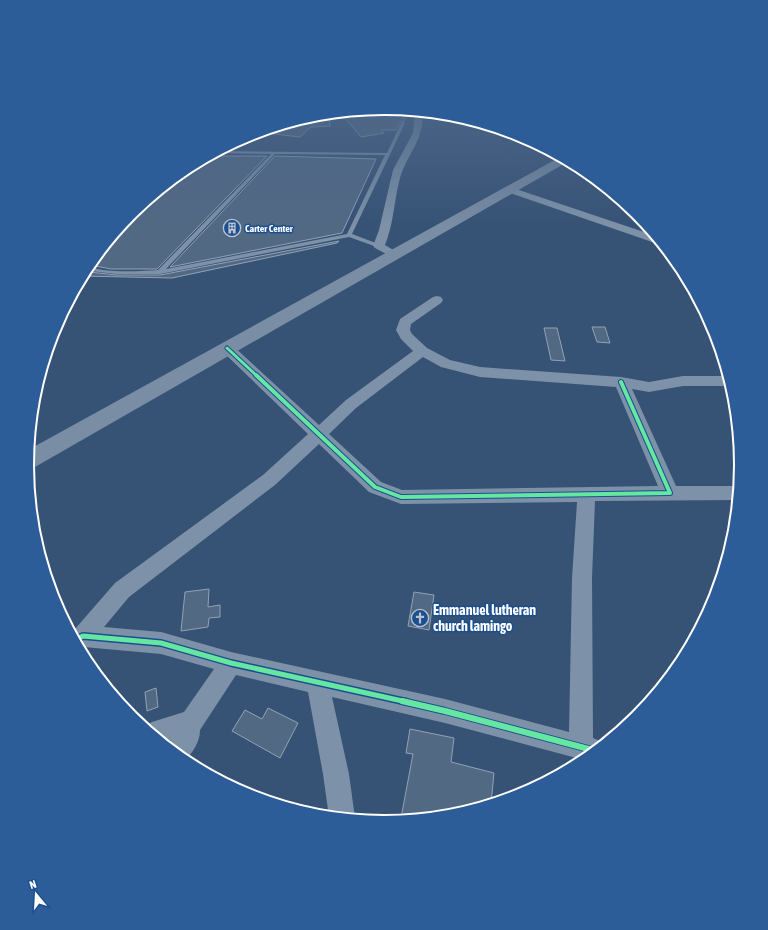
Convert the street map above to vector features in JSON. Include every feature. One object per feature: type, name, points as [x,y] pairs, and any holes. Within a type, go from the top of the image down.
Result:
[{"type":"main road","points":[[34,457],[559,162]]},
{"type":"street","points":[[394,254],[379,246],[385,230],[395,180],[415,139]]},
{"type":"street","points":[[510,190],[650,238]]},
{"type":"street","points":[[437,300],[405,322],[403,330],[406,336],[422,351],[446,364],[480,372],[621,382],[649,387],[683,381],[724,381]]},
{"type":"street","points":[[227,348],[375,488],[401,497],[733,493]]},
{"type":"street","points":[[80,637],[122,590],[269,480],[351,404],[422,351]]},
{"type":"street","points":[[621,382],[670,493]]},
{"type":"street","points":[[586,494],[582,578],[589,748]]},
{"type":"street","points":[[80,638],[161,644],[231,663],[445,711],[588,749]]},
{"type":"street","points":[[158,732],[192,722],[231,663]]},
{"type":"street","points":[[318,682],[336,774],[341,812]]},
{"type":"street","points":[[180,749],[188,737],[189,723]]},
{"type":"lane","points":[[349,235],[395,139]]},
{"type":"lane","points":[[227,152],[387,154]]},
{"type":"lane","points":[[160,272],[274,153]]},
{"type":"lane","points":[[94,270],[111,273],[160,272],[349,235],[379,246]]},
{"type":"building","points":[[220,156],[267,156],[157,269],[111,269],[96,266],[121,234],[148,207],[181,180]]},
{"type":"building","points":[[275,156],[376,159],[342,233],[170,267]]},
{"type":"building","points":[[339,241],[337,243],[172,278],[90,276],[92,272],[116,275],[160,275]]},
{"type":"building","points":[[592,327],[605,327],[610,343],[597,342]]},
{"type":"building","points":[[544,328],[557,328],[565,361],[551,360]]},
{"type":"building","points":[[209,589],[208,607],[220,605],[220,617],[209,618],[208,627],[181,631],[185,592]]},
{"type":"building","name":"Emmanuel lutheran church lamingo","points":[[414,592],[434,595],[429,630],[408,626]]},
{"type":"building","points":[[156,688],[158,707],[147,711],[145,692]]},
{"type":"building","points":[[268,708],[298,723],[280,758],[232,731],[245,710],[262,719]]},
{"type":"building","points":[[410,729],[454,738],[451,762],[494,773],[492,798],[452,808],[430,812],[402,814],[413,754],[406,753]]},
{"type":"cycle path","points":[[227,348],[375,487],[401,497],[670,493],[621,382]]},
{"type":"cycle path","points":[[80,638],[83,636],[161,643],[231,663],[445,711],[588,749]]},
{"type":"place","name":"Carter Center","points":[[232,228]]},
{"type":"place","name":"Emmanuel lutheran church lamingo","points":[[420,618]]}]
